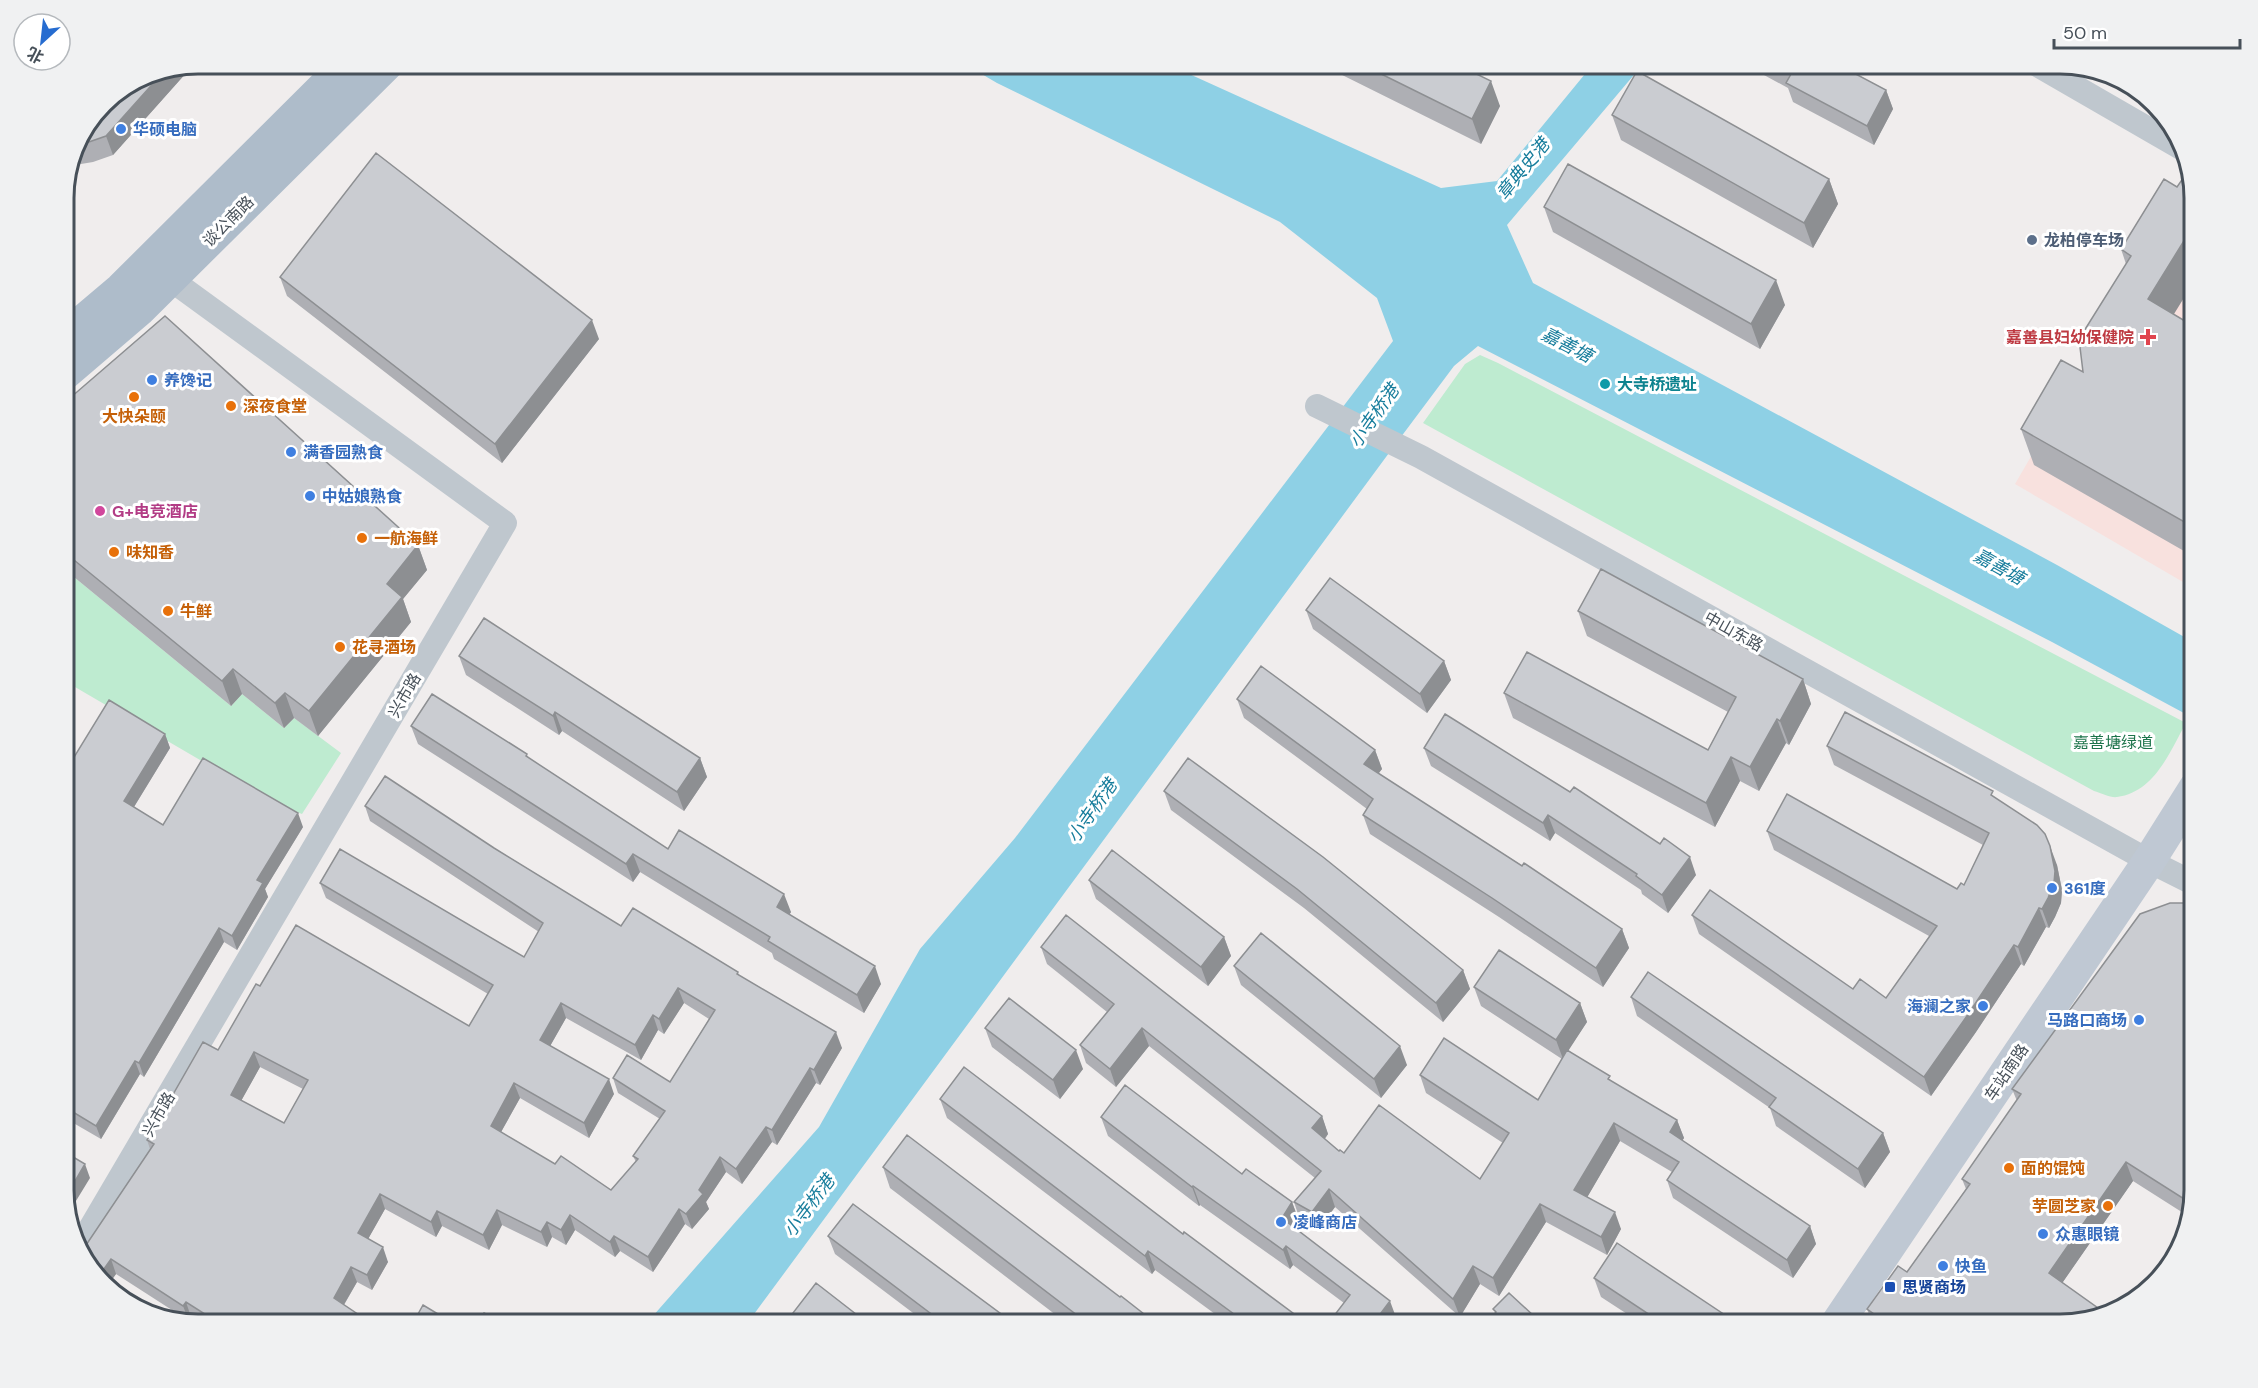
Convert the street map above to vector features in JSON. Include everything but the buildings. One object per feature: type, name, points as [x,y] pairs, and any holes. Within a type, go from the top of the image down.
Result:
[{"type":"main road","name":"谈公南路","points":[[74,366],[139,310],[159,270],[338,74]]},
{"type":"main road","name":"谈公南路","points":[[74,329],[121,289],[159,270],[376,74]]},
{"type":"street","points":[[2053,74],[2171,142]]},
{"type":"street","name":"兴市路","points":[[84,1239],[505,523],[159,270]]},
{"type":"street","name":"中山东路","points":[[1317,406],[1421,457],[2184,878]]},
{"type":"street","name":"车站南路","points":[[1843,1314],[2149,861],[2184,805]]},
{"type":"shaded area","name":"嘉善县妇幼保健院","points":[[2184,194],[2184,583],[2015,484]]},
{"type":"green space","name":"嘉善塘绿道","points":[[1480,355],[1498,363],[2184,722],[2184,727],[2160,769],[2142,787],[2130,794],[2115,797],[2094,791],[1423,423],[1465,364]]},
{"type":"green space","points":[[74,577],[231,706],[242,694],[284,728],[294,718],[341,753],[302,814],[272,802],[74,686]]},
{"type":"water","points":[[982,74],[1189,74],[1441,188],[1497,181],[1585,74],[1635,74],[1507,225],[1533,283],[2057,565],[2184,637],[2184,713],[2052,642],[1478,346],[1454,366],[754,1314],[655,1314],[819,1127],[920,949],[1015,838],[1393,341],[1377,298],[1280,222]]},
{"type":"place","name":"华硕电脑","points":[[121,129]]},
{"type":"place","name":"龙柏停车场","points":[[2032,240]]},
{"type":"place","name":"嘉善县妇幼保健院","points":[[2148,337]]},
{"type":"place","name":"养馋记","points":[[152,380]]},
{"type":"place","name":"大寺桥遗址","points":[[1605,384]]},
{"type":"place","name":"大快朵颐","points":[[134,397]]},
{"type":"place","name":"深夜食堂","points":[[231,406]]},
{"type":"place","name":"满香园熟食","points":[[291,452]]},
{"type":"place","name":"中姑娘熟食","points":[[310,496]]},
{"type":"place","name":"G+电竞酒店","points":[[100,511]]},
{"type":"place","name":"一航海鲜","points":[[362,538]]},
{"type":"place","name":"味知香","points":[[114,552]]},
{"type":"place","name":"牛鲜","points":[[168,611]]},
{"type":"place","name":"花寻酒场","points":[[340,647]]},
{"type":"place","name":"361度","points":[[2052,888]]},
{"type":"place","name":"海澜之家","points":[[1983,1006]]},
{"type":"place","name":"马路口商场","points":[[2139,1020]]},
{"type":"place","name":"面的馄饨","points":[[2009,1168]]},
{"type":"place","name":"芋圆芝家","points":[[2108,1206]]},
{"type":"place","name":"凌峰商店","points":[[1281,1222]]},
{"type":"place","name":"众惠眼镜","points":[[2043,1234]]},
{"type":"place","name":"快鱼","points":[[1943,1266]]},
{"type":"place","name":"思贤商场","points":[[1890,1287]]},
{"type":"water label","name":"章典史港","points":[[1523,169]]},
{"type":"water label","name":"嘉善塘","points":[[1567,345]]},
{"type":"water label","name":"小寺桥港","points":[[1374,416]]},
{"type":"water label","name":"嘉善塘","points":[[1999,567]]},
{"type":"water label","name":"小寺桥港","points":[[1092,811]]},
{"type":"water label","name":"小寺桥港","points":[[809,1206]]}]
